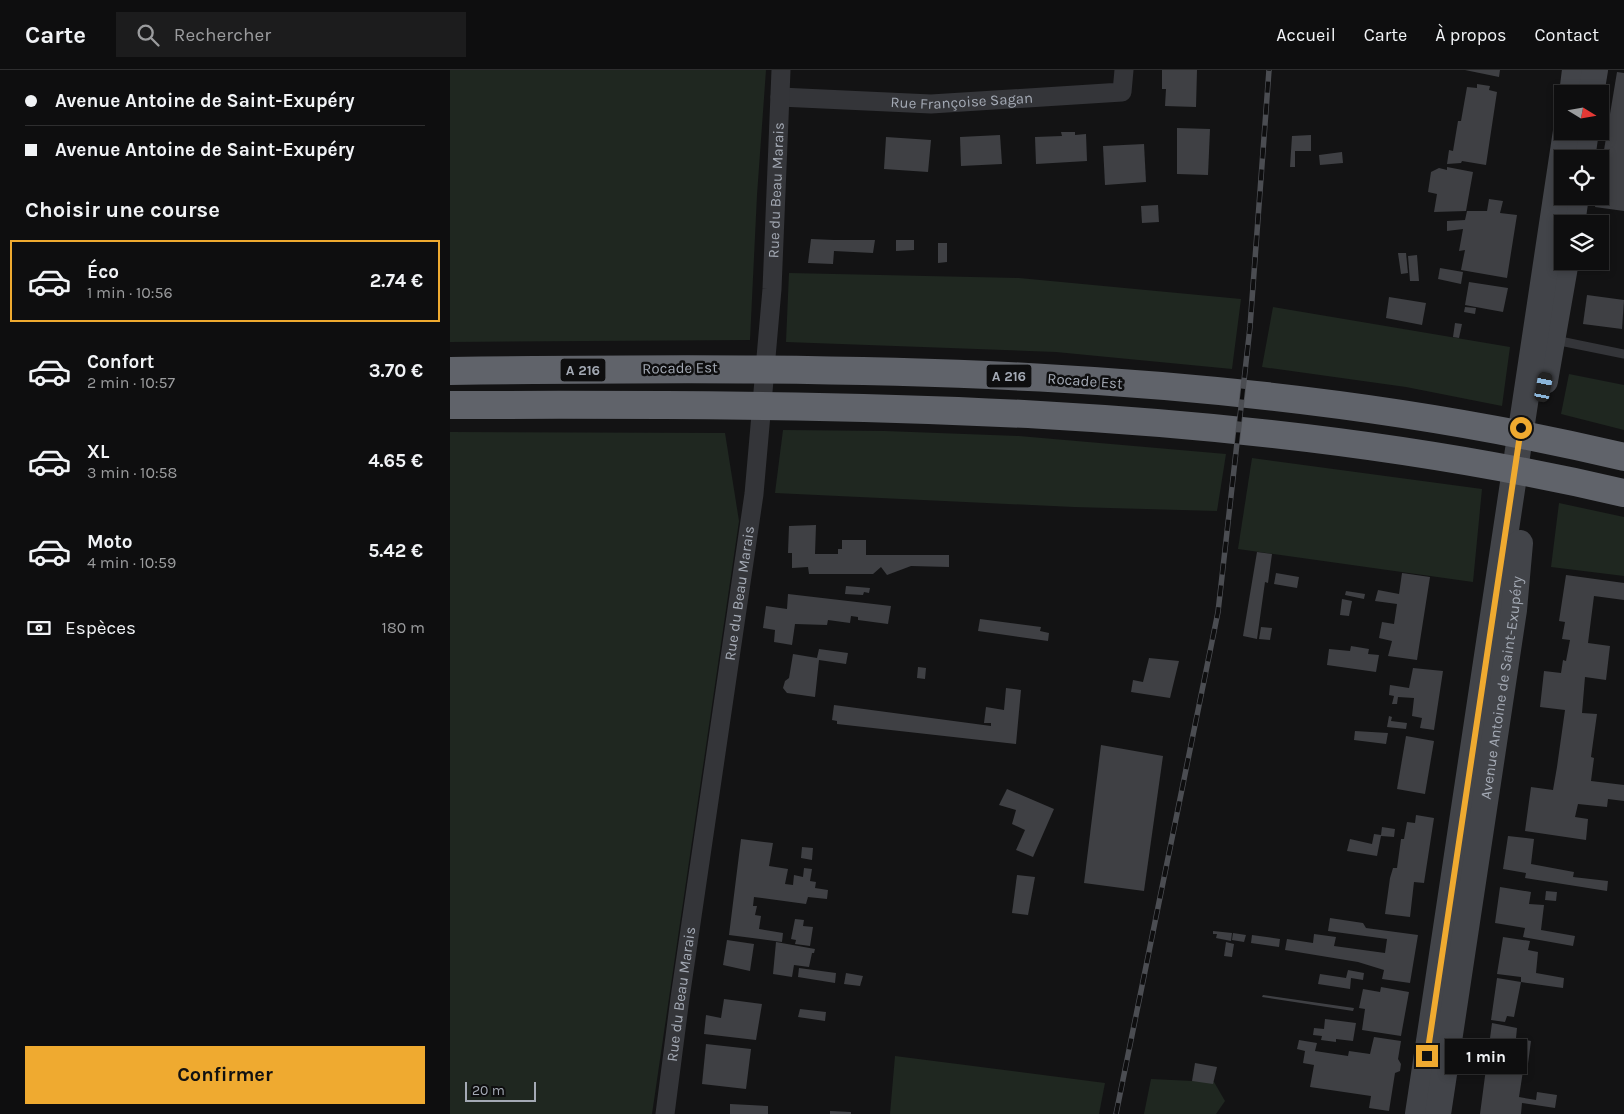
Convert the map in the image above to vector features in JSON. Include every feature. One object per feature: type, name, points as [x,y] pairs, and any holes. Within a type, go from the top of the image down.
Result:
[{"type":"highway","name":"Rocade Est","points":[[450,371],[716,368],[818,369],[1002,376],[1200,389],[1308,400],[1481,426],[1624,457]]},
{"type":"highway","points":[[450,405],[814,406],[1024,414],[1194,425],[1305,437],[1472,462],[1573,481],[1624,493]]},
{"type":"main road","points":[[1573,85],[1575,70]]},
{"type":"main road","points":[[1593,85],[1595,70]]},
{"type":"main road","name":"Avenue Antoine de Saint-Exupéry","points":[[1438,1114],[1514,610],[1565,140]]},
{"type":"main road","name":"Avenue Antoine de Saint-Exupéry","points":[[1418,1114],[1544,338],[1563,270]]},
{"type":"street","name":"Rue du Beau Marais","points":[[665,1114],[680,998],[754,494],[772,280],[781,70]]},
{"type":"street","name":"Rue Françoise Sagan","points":[[780,96],[931,104],[1122,92],[1124,70]]},
{"type":"lane","points":[[1544,338],[1624,354]]},
{"type":"shaded area","points":[[450,70],[766,70],[757,195],[750,340],[450,342]]},
{"type":"shaded area","points":[[789,273],[1019,278],[1241,299],[1232,369],[1056,352],[786,342]]},
{"type":"shaded area","points":[[1273,307],[1510,347],[1502,406],[1406,387],[1262,367]]},
{"type":"shaded area","points":[[1569,374],[1624,385],[1624,430],[1561,414]]},
{"type":"shaded area","points":[[783,430],[885,431],[1019,436],[1226,454],[1217,511],[1074,507],[775,493]]},
{"type":"shaded area","points":[[450,432],[725,433],[739,521],[652,1114],[450,1114]]},
{"type":"shaded area","points":[[1252,458],[1482,489],[1473,582],[1238,549]]},
{"type":"shaded area","points":[[1559,503],[1624,517],[1624,576],[1551,567]]},
{"type":"shaded area","points":[[895,1056],[1105,1083],[1099,1114],[890,1114]]},
{"type":"shaded area","points":[[1151,1079],[1214,1082],[1225,1101],[1216,1114],[1144,1114]]},
{"type":"building","points":[[1162,70],[1197,70],[1196,107],[1165,106],[1166,89],[1162,89]]},
{"type":"building","points":[[1465,70],[1500,70],[1499,77]]},
{"type":"building","points":[[1617,72],[1624,73],[1624,211],[1595,207],[1595,205],[1609,205],[1609,150],[1604,150],[1606,140],[1609,140],[1609,120]]},
{"type":"building","points":[[1477,84],[1490,86],[1489,90],[1497,92],[1486,165],[1462,161],[1461,163],[1447,164],[1449,150],[1453,151],[1458,121],[1461,121],[1467,87],[1477,88]]},
{"type":"building","points":[[1177,128],[1210,129],[1208,175],[1177,174]]},
{"type":"building","points":[[1061,132],[1075,132],[1075,135],[1086,134],[1087,161],[1036,164],[1035,137],[1062,136]]},
{"type":"building","points":[[1000,135],[1002,164],[961,166],[960,137]]},
{"type":"building","points":[[1311,135],[1311,151],[1295,151],[1295,167],[1290,167],[1292,136]]},
{"type":"building","points":[[886,137],[931,140],[928,172],[884,169]]},
{"type":"building","points":[[1144,144],[1146,182],[1105,185],[1103,146]]},
{"type":"building","points":[[1342,152],[1343,163],[1320,165],[1319,155]]},
{"type":"building","points":[[1447,167],[1473,172],[1466,211],[1434,212],[1437,194],[1428,192],[1431,172],[1439,168],[1447,170]]},
{"type":"building","points":[[1489,199],[1503,201],[1500,213],[1517,215],[1507,278],[1461,270],[1465,250],[1459,251],[1463,229],[1447,231],[1447,221],[1465,220],[1467,211],[1487,211]]},
{"type":"building","points":[[1158,205],[1159,222],[1142,223],[1141,206]]},
{"type":"building","points":[[811,239],[875,240],[873,253],[834,251],[833,264],[808,263]]},
{"type":"building","points":[[896,240],[914,240],[914,250],[896,251]]},
{"type":"building","points":[[938,243],[947,243],[947,262],[938,263]]},
{"type":"building","points":[[1398,253],[1406,253],[1408,273],[1401,274]]},
{"type":"building","points":[[1417,255],[1419,281],[1410,281],[1408,256]]},
{"type":"building","points":[[1440,268],[1463,272],[1461,284],[1438,279]]},
{"type":"building","points":[[1469,282],[1508,288],[1503,312],[1465,305]]},
{"type":"building","points":[[1587,295],[1624,300],[1622,329],[1583,324]]},
{"type":"building","points":[[1389,297],[1426,303],[1422,325],[1386,318]]},
{"type":"building","points":[[1465,307],[1476,308],[1475,314],[1464,312]]},
{"type":"building","points":[[1455,323],[1462,324],[1459,338],[1453,337]]},
{"type":"building","points":[[816,525],[815,554],[838,554],[838,549],[842,549],[842,540],[866,540],[866,555],[949,555],[949,567],[911,566],[887,575],[881,567],[873,574],[809,574],[808,567],[792,568],[792,553],[788,553],[789,526]]},
{"type":"building","points":[[1257,552],[1272,554],[1268,583],[1265,582],[1257,639],[1243,636]]},
{"type":"building","points":[[1276,573],[1299,577],[1297,588],[1274,584]]},
{"type":"building","points":[[1402,573],[1430,577],[1417,660],[1388,656],[1392,641],[1379,638],[1382,622],[1394,624],[1397,604],[1375,601],[1378,590],[1399,594]]},
{"type":"building","points":[[1566,575],[1624,583],[1624,600],[1594,596],[1588,643],[1610,646],[1606,680],[1585,677],[1582,713],[1597,714],[1591,757],[1594,758],[1591,781],[1624,785],[1624,801],[1608,799],[1607,807],[1578,804],[1575,817],[1588,819],[1586,840],[1525,831],[1531,787],[1553,790],[1557,767],[1565,710],[1540,707],[1544,671],[1561,673],[1563,660],[1566,661],[1570,640],[1562,639],[1565,622],[1559,621]]},
{"type":"building","points":[[846,586],[870,588],[869,593],[864,592],[863,595],[845,594]]},
{"type":"building","points":[[1346,591],[1365,594],[1364,599],[1345,595]]},
{"type":"building","points":[[788,594],[891,606],[888,624],[858,620],[858,617],[851,616],[850,623],[828,620],[827,625],[795,624],[792,645],[774,642],[775,630],[763,628],[766,606],[787,609]]},
{"type":"building","points":[[1342,599],[1352,601],[1349,616],[1340,615]]},
{"type":"building","points":[[980,619],[1041,627],[1040,631],[1049,633],[1048,641],[978,631]]},
{"type":"building","points":[[1261,627],[1272,628],[1270,640],[1259,639]]},
{"type":"building","points":[[1351,646],[1369,649],[1368,654],[1379,655],[1376,672],[1327,665],[1329,649],[1350,651]]},
{"type":"building","points":[[819,649],[848,653],[846,664],[819,660],[815,697],[787,693],[783,688],[785,681],[789,678],[793,654],[817,658]]},
{"type":"building","points":[[1149,658],[1179,661],[1170,698],[1131,692],[1133,680],[1143,682]]},
{"type":"building","points":[[918,667],[926,668],[925,679],[917,678]]},
{"type":"building","points":[[1413,668],[1443,671],[1434,730],[1420,728],[1422,718],[1412,716],[1414,698],[1398,697],[1397,704],[1392,704],[1394,696],[1389,695],[1390,685],[1409,688]]},
{"type":"building","points":[[1006,688],[1021,690],[1016,744],[837,724],[837,721],[832,720],[834,705],[991,726],[991,723],[984,723],[986,707],[1004,710]]},
{"type":"building","points":[[1389,716],[1392,717],[1391,721],[1407,723],[1406,729],[1387,727]]},
{"type":"building","points":[[1355,731],[1388,733],[1386,744],[1354,740]]},
{"type":"building","points":[[1406,736],[1434,741],[1425,794],[1397,789]]},
{"type":"building","points":[[1101,745],[1163,756],[1144,891],[1084,883]]},
{"type":"building","points":[[1007,789],[1054,809],[1033,857],[1016,850],[1025,830],[1012,824],[1016,810],[999,805]]},
{"type":"building","points":[[1416,815],[1434,818],[1424,883],[1414,882],[1410,917],[1385,914],[1390,878],[1393,868],[1397,868],[1401,839],[1404,839],[1407,822],[1415,823]]},
{"type":"building","points":[[1382,827],[1395,829],[1394,837],[1381,836],[1377,856],[1347,851],[1350,839],[1372,844],[1374,834],[1381,835]]},
{"type":"building","points":[[1508,836],[1534,839],[1531,864],[1574,872],[1573,877],[1608,881],[1607,891],[1525,878],[1526,873],[1503,869]]},
{"type":"building","points":[[741,839],[773,843],[769,866],[788,869],[785,884],[793,885],[794,875],[803,877],[804,868],[812,869],[810,881],[816,882],[815,888],[828,890],[827,899],[808,897],[806,904],[754,897],[753,906],[757,906],[755,915],[761,916],[759,929],[783,933],[782,942],[729,935]]},
{"type":"building","points":[[802,847],[813,848],[812,860],[801,858]]},
{"type":"building","points":[[1017,875],[1035,877],[1028,915],[1012,913]]},
{"type":"building","points":[[1500,887],[1531,892],[1529,904],[1544,905],[1541,930],[1575,936],[1573,946],[1523,937],[1525,928],[1495,923]]},
{"type":"building","points":[[1546,891],[1557,892],[1556,901],[1545,900]]},
{"type":"building","points":[[1330,918],[1363,923],[1366,928],[1418,935],[1410,983],[1382,979],[1384,970],[1358,962],[1285,950],[1287,939],[1313,943],[1314,934],[1336,937],[1334,946],[1385,953],[1387,939],[1328,931]]},
{"type":"building","points":[[795,919],[804,920],[803,926],[813,927],[810,946],[795,944],[796,940],[791,939]]},
{"type":"building","points":[[1213,931],[1232,933],[1231,941],[1216,938],[1217,934],[1213,934]]},
{"type":"building","points":[[1233,933],[1246,935],[1244,942],[1232,940]]},
{"type":"building","points":[[1252,935],[1280,939],[1279,947],[1251,943]]},
{"type":"building","points":[[1503,937],[1530,941],[1528,950],[1538,952],[1536,973],[1564,978],[1563,988],[1521,982],[1521,977],[1497,974]]},
{"type":"building","points":[[727,940],[754,944],[750,971],[723,965]]},
{"type":"building","points":[[776,942],[815,949],[814,953],[812,953],[809,967],[794,965],[792,977],[773,974]]},
{"type":"building","points":[[1226,942],[1234,944],[1232,957],[1224,956]]},
{"type":"building","points":[[799,968],[836,973],[835,983],[798,977]]},
{"type":"building","points":[[1348,970],[1364,973],[1363,980],[1351,978],[1350,989],[1318,984],[1320,974],[1346,978]]},
{"type":"building","points":[[846,973],[863,976],[860,986],[844,984]]},
{"type":"building","points":[[1497,978],[1521,982],[1514,1017],[1507,1016],[1505,1022],[1491,1020]]},
{"type":"building","points":[[1381,987],[1409,992],[1401,1036],[1362,1030],[1365,1009],[1359,1008],[1363,989],[1380,992]]},
{"type":"building","points":[[1263,995],[1354,1008],[1353,1011],[1262,997]]},
{"type":"building","points":[[724,999],[762,1004],[756,1040],[704,1034],[706,1015],[721,1018]]},
{"type":"building","points":[[800,1009],[826,1012],[825,1021],[798,1017]]},
{"type":"building","points":[[1325,1019],[1356,1023],[1353,1041],[1336,1039],[1336,1042],[1321,1040],[1322,1036],[1313,1035],[1314,1028],[1324,1029]]},
{"type":"building","points":[[1492,1023],[1517,1028],[1516,1038],[1531,1041],[1527,1071],[1523,1071],[1519,1097],[1536,1100],[1537,1092],[1557,1095],[1555,1108],[1522,1103],[1521,1114],[1480,1114]]},
{"type":"building","points":[[1374,1037],[1401,1041],[1398,1059],[1401,1064],[1400,1071],[1395,1073],[1389,1111],[1369,1108],[1371,1096],[1310,1087],[1314,1065],[1303,1063],[1305,1051],[1297,1049],[1299,1040],[1317,1043],[1315,1051],[1348,1056],[1349,1051],[1370,1054]]},
{"type":"building","points":[[706,1044],[751,1049],[746,1089],[702,1084]]},
{"type":"building","points":[[1195,1063],[1217,1067],[1213,1084],[1192,1081]]},
{"type":"building","points":[[730,1104],[768,1106],[768,1114],[730,1114]]},
{"type":"building","points":[[830,1111],[851,1112],[851,1114],[830,1114]]},
{"type":"railway","points":[[1116,1114],[1218,612],[1250,327],[1269,70]]},
{"type":"route","points":[[1427,1056],[1521,428]]}]
